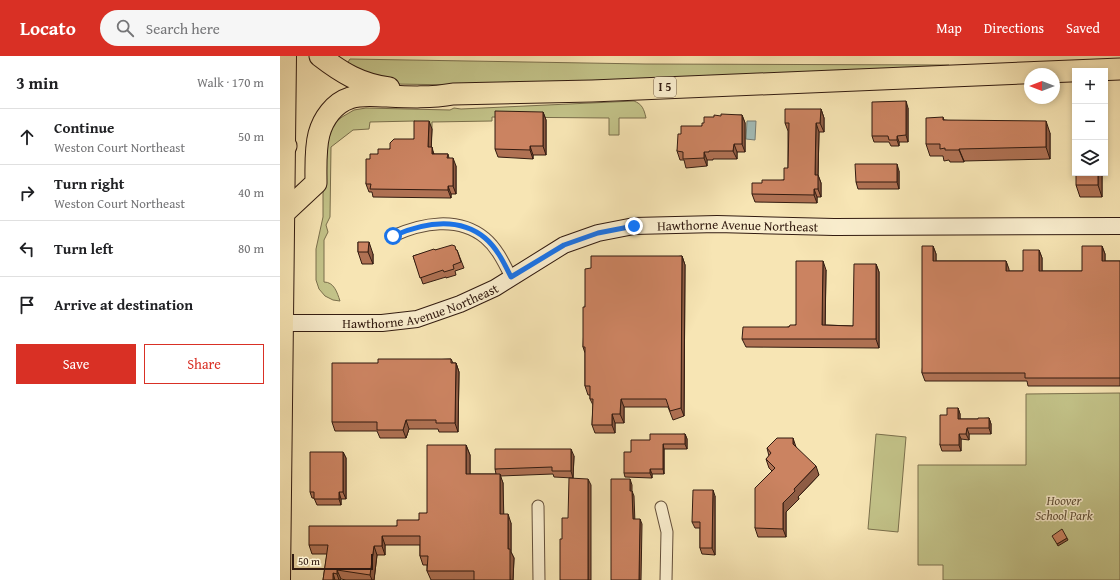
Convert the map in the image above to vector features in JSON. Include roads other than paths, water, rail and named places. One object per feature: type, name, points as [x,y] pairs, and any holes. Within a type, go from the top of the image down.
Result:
[{"type":"highway","name":"I 5","points":[[320,56],[338,70],[357,80],[372,85],[391,88],[433,90],[453,94]]},
{"type":"highway","name":"I 5","points":[[286,211],[316,183],[317,147],[320,129],[330,113],[343,101],[350,98],[364,96],[435,97],[453,94],[592,91],[1120,68]]},
{"type":"main road","points":[[281,580],[284,460],[282,323],[286,211],[283,142],[287,56]]},
{"type":"main road","name":"Hawthorne Avenue Northeast","points":[[282,323],[382,323],[417,319],[460,304],[495,288],[564,245],[598,233],[634,226],[717,224],[834,227],[1120,226]]},
{"type":"street","points":[[393,236],[419,226],[429,224],[458,225],[468,228],[486,239],[502,260],[511,277]]},
{"type":"street","points":[[538,506],[539,580]]},
{"type":"street","points":[[661,507],[667,532],[666,580]]},
{"type":"water","points":[[747,121],[756,121],[755,140],[746,139]]},
{"type":"park label","name":"Hoover School Park","points":[[1064,508]]}]
